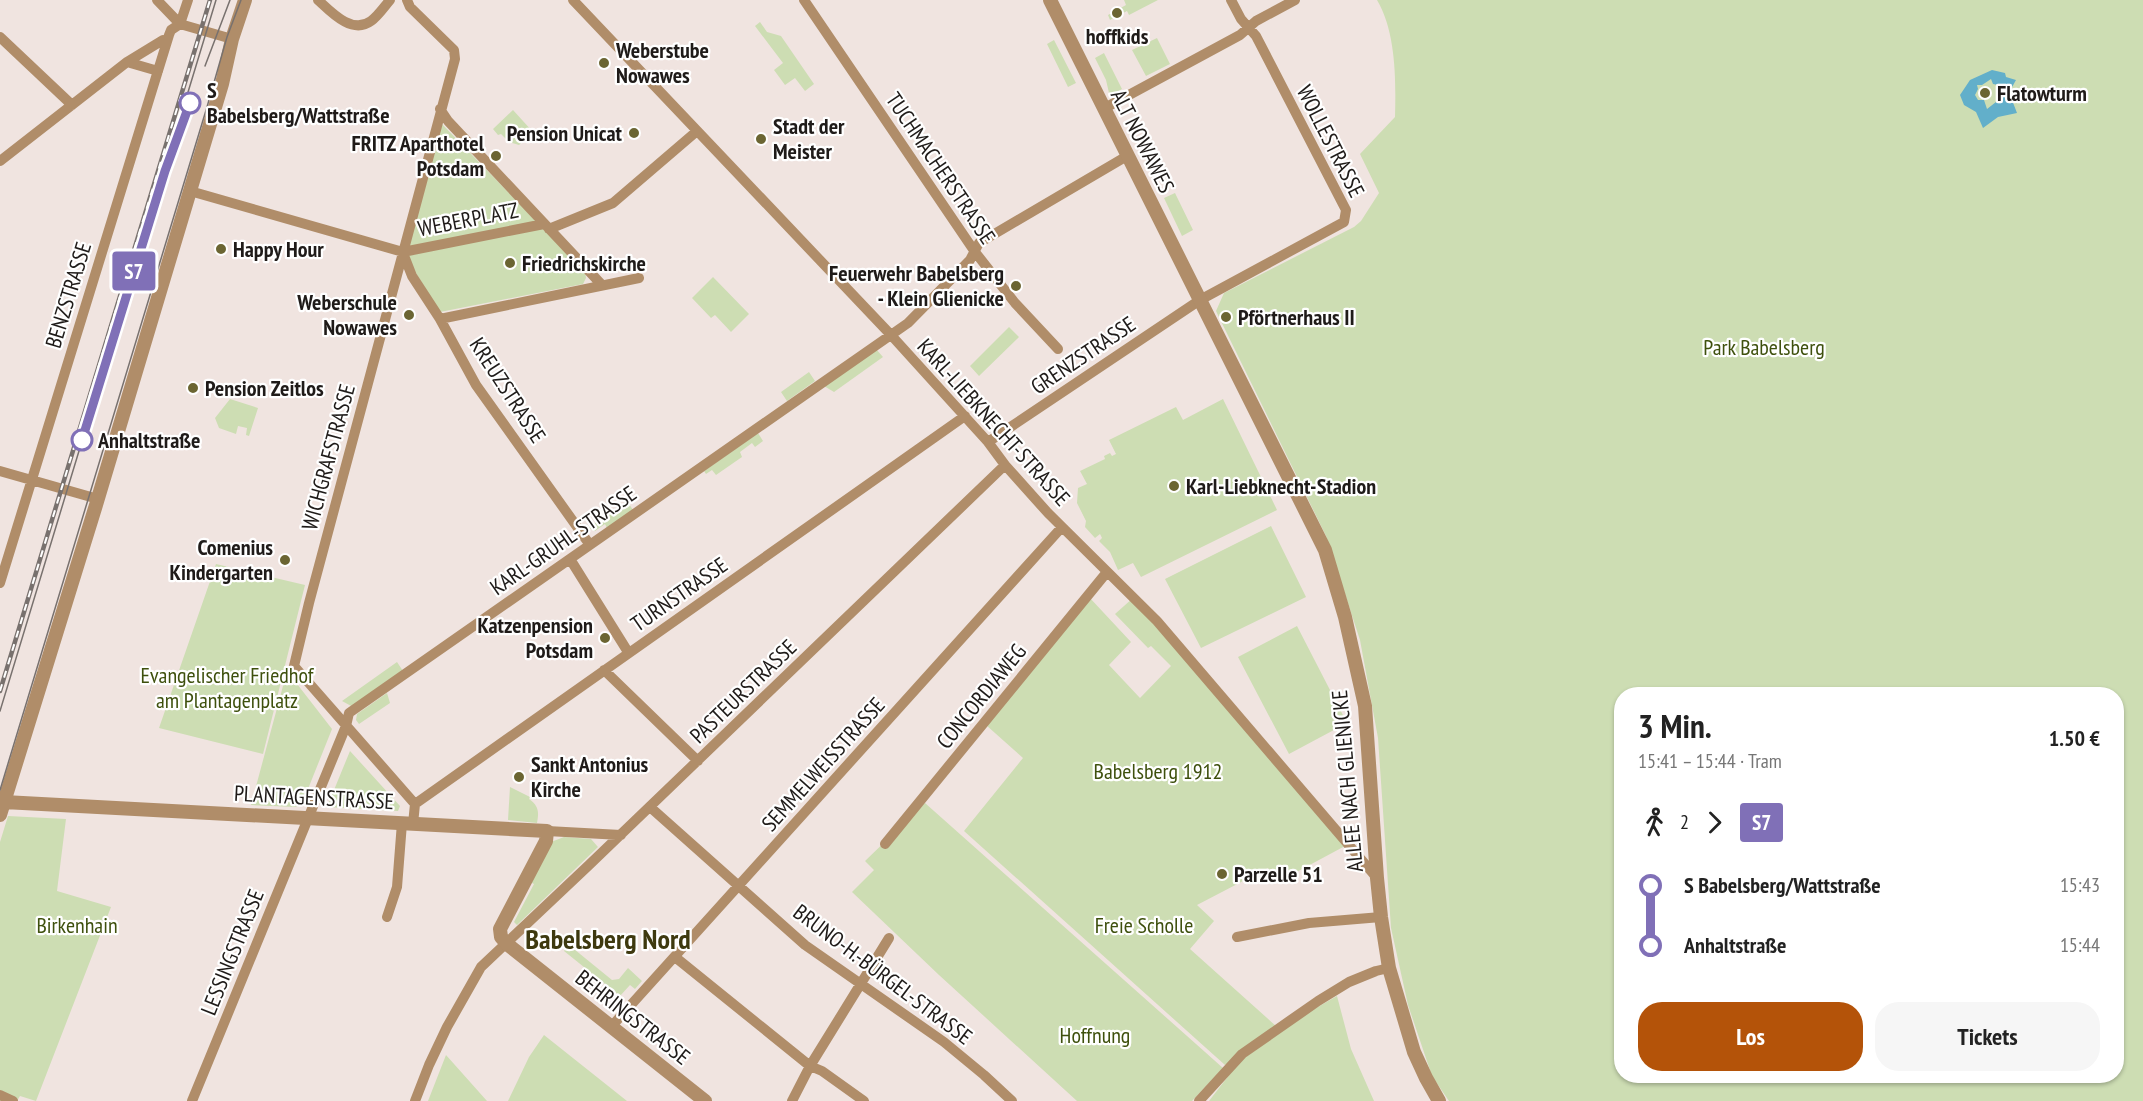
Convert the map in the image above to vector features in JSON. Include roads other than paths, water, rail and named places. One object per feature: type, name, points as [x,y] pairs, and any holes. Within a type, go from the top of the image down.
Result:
[{"type":"street","points":[[157,0],[180,24],[232,39]]},
{"type":"street","name":"BENZSTRASSE","points":[[0,583],[158,70],[171,30],[180,24],[188,0]]},
{"type":"street","points":[[1,806],[98,499],[245,0]]},
{"type":"street","points":[[318,0],[341,21],[359,24],[370,22],[390,0]]},
{"type":"street","name":"WEBERPLATZ","points":[[406,0],[410,7],[454,50],[455,59],[403,252],[547,227]]},
{"type":"street","name":"KARL-LIEBKNECHT-STRASSE","points":[[573,0],[891,334],[1062,527],[1157,621],[1377,878]]},
{"type":"street","name":"TUCHMACHERSTRASSE","points":[[804,0],[975,252],[1015,303],[1058,349]]},
{"type":"street","name":"ALT NOWAWES","points":[[1050,0],[1200,300]]},
{"type":"street","name":"WOLLESTRASSE","points":[[1200,300],[1342,224],[1346,217],[1346,210],[1256,36],[1240,20],[1231,0]]},
{"type":"street","points":[[1103,109],[1240,35],[1256,21],[1295,0]]},
{"type":"street","points":[[0,37],[72,105]]},
{"type":"street","points":[[0,161],[127,62],[163,40]]},
{"type":"street","points":[[127,62],[158,70]]},
{"type":"street","name":"WEBERPLATZ","points":[[440,110],[602,285]]},
{"type":"street","points":[[547,227],[613,203],[697,131]]},
{"type":"street","name":"KARL-GRUHL-STRASSE","points":[[309,818],[346,726],[349,713],[908,323],[970,260],[979,243],[1127,156]]},
{"type":"street","points":[[190,191],[403,252]]},
{"type":"street","name":"KREUZSTRASSE","points":[[403,252],[411,276],[440,319],[476,385],[590,545]]},
{"type":"street","name":"WICHGRAFSTRASSE","points":[[346,726],[294,666],[403,252]]},
{"type":"street","points":[[440,319],[639,278]]},
{"type":"street","name":"GRENZSTRASSE","points":[[988,442],[1200,300]]},
{"type":"street","name":"ALLEE NACH GLIENICKE","points":[[1200,300],[1325,550],[1345,617],[1365,706],[1377,878],[1389,968],[1414,1052],[1439,1101]]},
{"type":"street","name":"TURNSTRASSE","points":[[415,804],[965,416]]},
{"type":"street","name":"PASTEURSTRASSE","points":[[415,1101],[443,1036],[481,967],[1005,465]]},
{"type":"street","points":[[0,471],[98,499]]},
{"type":"street","name":"SEMMELWEISSTRASSE","points":[[612,1027],[1062,527]]},
{"type":"street","points":[[570,559],[628,652]]},
{"type":"street","name":"CONCORDIAWEG","points":[[885,844],[1107,572]]},
{"type":"street","points":[[604,670],[698,761]]},
{"type":"street","points":[[346,726],[415,804],[408,823],[397,887],[387,917]]},
{"type":"street","name":"PLANTAGENSTRASSE","points":[[1,806],[309,818],[621,835]]},
{"type":"street","name":"BRUNO-H.-BÜRGEL-STRASSE","points":[[650,807],[805,945],[944,1042],[1012,1101]]},
{"type":"street","name":"LESSINGSTRASSE","points":[[192,1101],[309,818]]},
{"type":"street","points":[[507,944],[501,937],[500,929],[546,841],[547,831]]},
{"type":"street","points":[[1237,937],[1309,923],[1381,917]]},
{"type":"street","points":[[792,1101],[810,1066],[889,938]]},
{"type":"street","name":"BEHRINGSTRASSE","points":[[507,944],[705,1101]]},
{"type":"street","points":[[675,957],[810,1066],[822,1071],[864,1101]]},
{"type":"street","points":[[1199,1101],[1242,1054],[1349,982],[1389,968]]},
{"type":"street","points":[[0,1095],[13,1101]]},
{"type":"water","points":[[1992,70],[2005,73],[2006,77],[2016,80],[2011,89],[2017,113],[1998,117],[1983,128],[1976,112],[1964,105],[1960,95],[1970,80]],"holes":[[[1991,79],[1993,84],[2003,86],[1996,95],[2000,103],[1996,102],[1987,109],[1984,100],[1978,100],[1975,95],[1977,85],[1982,85]]]},
{"type":"tram line","points":[[0,711],[216,0]]},
{"type":"tram line","points":[[205,66],[230,0]]},
{"type":"tram line","points":[[0,790],[227,37],[241,0]]},
{"type":"tram line","name":"S7","points":[[82,440],[169,158],[190,103]]},
{"type":"railway","points":[[0,691],[210,0]]},
{"type":"place","name":"hoffkids","points":[[1117,13]]},
{"type":"place","name":"Weberstube Nowawes","points":[[604,63]]},
{"type":"place","name":"Flatowturm","points":[[1985,93]]},
{"type":"place","name":"S Babelsberg/Wattstraße","points":[[190,103]]},
{"type":"place","name":"Pension Unicat","points":[[634,133]]},
{"type":"place","name":"Stadt der Meister","points":[[761,139]]},
{"type":"place","name":"FRITZ Aparthotel Potsdam","points":[[496,156]]},
{"type":"place","name":"Happy Hour","points":[[221,249]]},
{"type":"place","name":"Friedrichskirche","points":[[510,263]]},
{"type":"place","name":"Feuerwehr Babelsberg - Klein Glienicke","points":[[1016,286]]},
{"type":"place","name":"Weberschule Nowawes","points":[[409,315]]},
{"type":"place","name":"Pförtnerhaus II","points":[[1226,317]]},
{"type":"place","name":"Pension Zeitlos","points":[[193,388]]},
{"type":"place","name":"Anhaltstraße","points":[[82,440]]},
{"type":"place","name":"Karl-Liebknecht-Stadion","points":[[1174,486]]},
{"type":"place","name":"Comenius Kindergarten","points":[[285,560]]},
{"type":"place","name":"Katzenpension Potsdam","points":[[605,638]]},
{"type":"place","name":"Sankt Antonius Kirche","points":[[519,777]]},
{"type":"place","name":"Parzelle 51","points":[[1222,874]]},
{"type":"district","name":"Babelsberg Nord","points":[[608,939]]},
{"type":"park label","name":"Park Babelsberg","points":[[1764,347]]},
{"type":"park label","name":"Evangelischer Friedhof am Plantagenplatz","points":[[227,688]]},
{"type":"park label","name":"Babelsberg 1912","points":[[1158,771]]},
{"type":"park label","name":"Birkenhain","points":[[77,925]]},
{"type":"park label","name":"Freie Scholle","points":[[1144,925]]},
{"type":"park label","name":"Hoffnung","points":[[1095,1035]]}]
